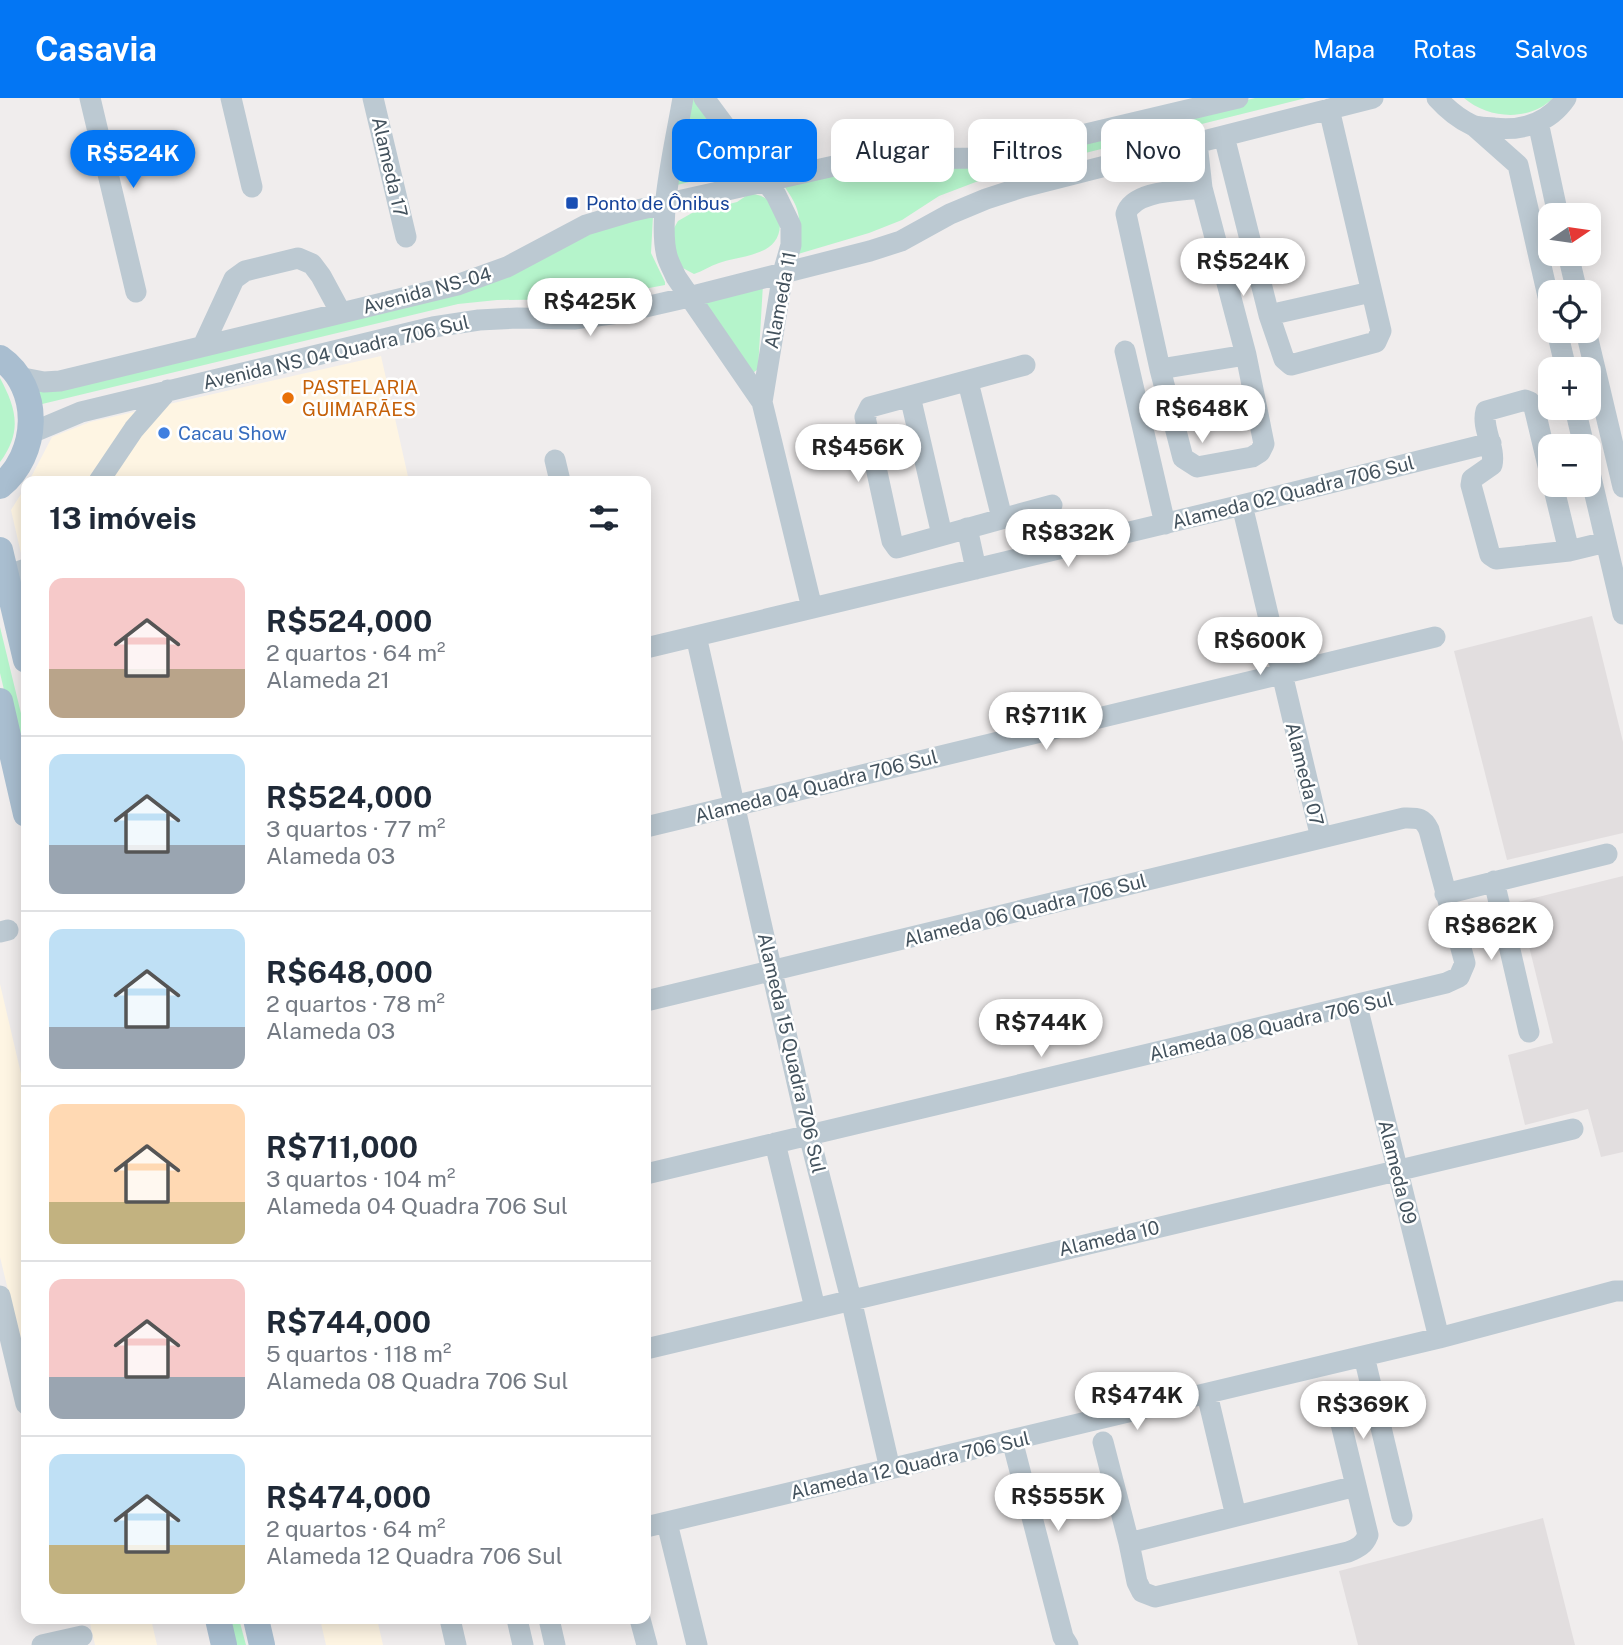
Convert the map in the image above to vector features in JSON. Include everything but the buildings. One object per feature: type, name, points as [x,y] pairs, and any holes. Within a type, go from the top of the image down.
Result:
[{"type":"main road","points":[[0,486],[10,478],[24,457],[31,433],[30,404],[9,368]]},
{"type":"main road","points":[[0,550],[16,573],[21,616]]},
{"type":"main road","points":[[0,701],[21,792]]},
{"type":"main road","points":[[219,1624],[224,1645]]},
{"type":"main road","points":[[257,1624],[262,1645]]},
{"type":"street","points":[[90,98],[136,292]]},
{"type":"street","points":[[231,98],[252,187]]},
{"type":"street","name":"Alameda 17","points":[[373,98],[406,237]]},
{"type":"street","name":"Alameda 11","points":[[683,98],[667,203],[667,258],[689,297],[762,402],[812,608]]},
{"type":"street","name":"Alameda 11","points":[[704,98],[720,119]]},
{"type":"street","name":"Avenida NS-04","points":[[817,169],[895,159],[984,158],[1238,98]]},
{"type":"street","name":"Avenida NS 04 Quadra 706 Sul","points":[[1205,141],[1373,98]]},
{"type":"street","points":[[1474,126],[1514,130],[1554,113],[1566,98]]},
{"type":"street","points":[[1436,99],[1474,126],[1518,165],[1544,280]]},
{"type":"street","points":[[1224,136],[1269,315],[1284,359],[1291,365],[1376,342],[1381,331],[1329,109]]},
{"type":"street","points":[[1538,122],[1555,203]]},
{"type":"street","name":"Avenida NS 04 Quadra 706 Sul","points":[[31,433],[74,414],[433,327],[479,320],[574,319],[620,313],[689,297],[870,251],[901,241],[950,214],[1023,187],[1101,167]]},
{"type":"street","name":"Avenida NS-04","points":[[9,368],[44,382],[60,381],[457,285],[507,267],[586,225],[756,182]]},
{"type":"street","name":"Alameda 11","points":[[762,402],[783,273],[791,245],[791,226],[786,211],[766,182]]},
{"type":"street","points":[[1201,182],[1246,355],[1264,444],[1261,452],[1252,457],[1196,467],[1183,458],[1126,215],[1128,206],[1142,197],[1202,188]]},
{"type":"street","points":[[203,346],[234,279],[246,271],[298,258],[312,264],[341,313]]},
{"type":"street","points":[[1269,315],[1371,292]]},
{"type":"street","points":[[1590,343],[1616,429],[1623,487]]},
{"type":"street","points":[[1125,351],[1165,524]]},
{"type":"street","points":[[1160,369],[1246,355]]},
{"type":"street","points":[[1025,365],[870,407],[866,417],[892,541],[897,548],[1052,505]]},
{"type":"street","points":[[968,382],[1002,518]]},
{"type":"street","points":[[102,476],[134,429],[168,390]]},
{"type":"street","points":[[909,396],[942,535]]},
{"type":"street","points":[[1540,434],[1531,402],[1525,400],[1492,407],[1486,411],[1494,456],[1492,465],[1472,479],[1471,485],[1490,555],[1496,559],[1569,551],[1606,542]]},
{"type":"street","name":"Alameda 02 Quadra 706 Sul","points":[[651,647],[1491,443]]},
{"type":"street","points":[[555,460],[559,476]]},
{"type":"street","points":[[1556,497],[1569,551]]},
{"type":"street","points":[[1596,497],[1623,614]]},
{"type":"street","name":"Alameda 07","points":[[1242,505],[1321,838]]},
{"type":"street","points":[[967,528],[976,569]]},
{"type":"street","name":"Alameda 15 Quadra 706 Sul","points":[[696,636],[809,1135],[851,1299],[890,1469]]},
{"type":"street","name":"Alameda 04 Quadra 706 Sul","points":[[651,826],[1436,637]]},
{"type":"street","name":"Alameda 06 Quadra 706 Sul","points":[[651,1000],[1404,818],[1420,818],[1426,822],[1445,894]]},
{"type":"street","points":[[1445,894],[1607,854]]},
{"type":"street","points":[[1494,881],[1529,1032]]},
{"type":"street","name":"Alameda 08 Quadra 706 Sul","points":[[651,1173],[1446,983],[1458,977],[1465,963],[1445,894]]},
{"type":"street","name":"Alameda 09","points":[[1357,1006],[1439,1338]]},
{"type":"street","name":"Alameda 10","points":[[651,1348],[1573,1129]]},
{"type":"street","points":[[775,1143],[815,1308]]},
{"type":"street","name":"Alameda 12 Quadra 706 Sul","points":[[651,1526],[1439,1338],[1623,1291]]},
{"type":"street","points":[[0,1296],[21,1383]]},
{"type":"street","points":[[1364,1356],[1402,1516]]},
{"type":"street","points":[[1207,1394],[1236,1516]]},
{"type":"street","points":[[1103,1442],[1137,1582],[1142,1592],[1155,1597],[1360,1547],[1368,1535],[1335,1399]]},
{"type":"street","points":[[1012,1440],[1064,1642]]},
{"type":"street","points":[[1129,1543],[1356,1486]]},
{"type":"street","points":[[667,1522],[697,1645]]},
{"type":"street","points":[[451,1624],[456,1645]]},
{"type":"street","points":[[518,1624],[523,1645]]},
{"type":"street","points":[[550,1624],[555,1645]]},
{"type":"street","points":[[641,1624],[647,1645]]},
{"type":"street","points":[[42,1645],[82,1633]]},
{"type":"shaded area","points":[[381,356],[408,476],[32,476],[52,437],[90,422]]},
{"type":"shaded area","points":[[21,494],[21,553],[11,510]]},
{"type":"shaded area","points":[[1592,616],[1623,742],[1623,833],[1507,860],[1454,651]]},
{"type":"shaded area","points":[[1623,876],[1623,1152],[1601,1157],[1588,1109],[1525,1125],[1508,1055],[1553,1043],[1518,902]]},
{"type":"shaded area","points":[[0,984],[21,1074],[21,1343],[0,1257]]},
{"type":"shaded area","points":[[1543,1518],[1575,1645],[1358,1645],[1339,1571]]},
{"type":"shaded area","points":[[90,1624],[152,1624],[157,1645],[95,1645]]},
{"type":"shaded area","points":[[321,1624],[378,1624],[383,1645],[326,1645]]},
{"type":"green space","points":[[684,98],[701,98],[714,119],[681,119]]},
{"type":"green space","points":[[1255,98],[1306,98],[1205,123],[1205,119],[1169,119]]},
{"type":"green space","points":[[1464,98],[1553,98],[1533,111],[1509,115],[1485,110]]},
{"type":"green space","points":[[1101,136],[1101,149],[1087,153],[1087,139]]},
{"type":"green space","points":[[968,155],[968,182],[976,182],[939,196],[902,220],[869,233],[798,254],[796,242],[799,215],[783,184],[817,182],[817,176],[831,173],[831,182],[954,182],[954,157]]},
{"type":"green space","points":[[674,182],[689,182],[673,186]]},
{"type":"green space","points":[[749,194],[765,198],[778,214],[780,225],[773,243],[757,253],[719,263],[694,274],[679,266],[669,237],[678,221],[692,213],[737,202]]},
{"type":"green space","points":[[653,216],[651,253],[665,285],[590,299],[497,300],[458,304],[38,405],[35,392],[273,335],[579,234]]},
{"type":"green space","points":[[763,284],[758,369],[753,373],[702,299]]},
{"type":"green space","points":[[0,378],[10,399],[15,420],[12,440],[0,462]]},
{"type":"green space","points":[[0,627],[21,713],[21,762],[0,673]]},
{"type":"green space","points":[[227,1624],[240,1624],[246,1645],[232,1645]]},
{"type":"place","name":"Ponto de Ônibus","points":[[572,203]]},
{"type":"place","name":"PASTELARIA GUIMARÃES","points":[[288,398]]},
{"type":"place","name":"Cacau Show","points":[[164,433]]}]
